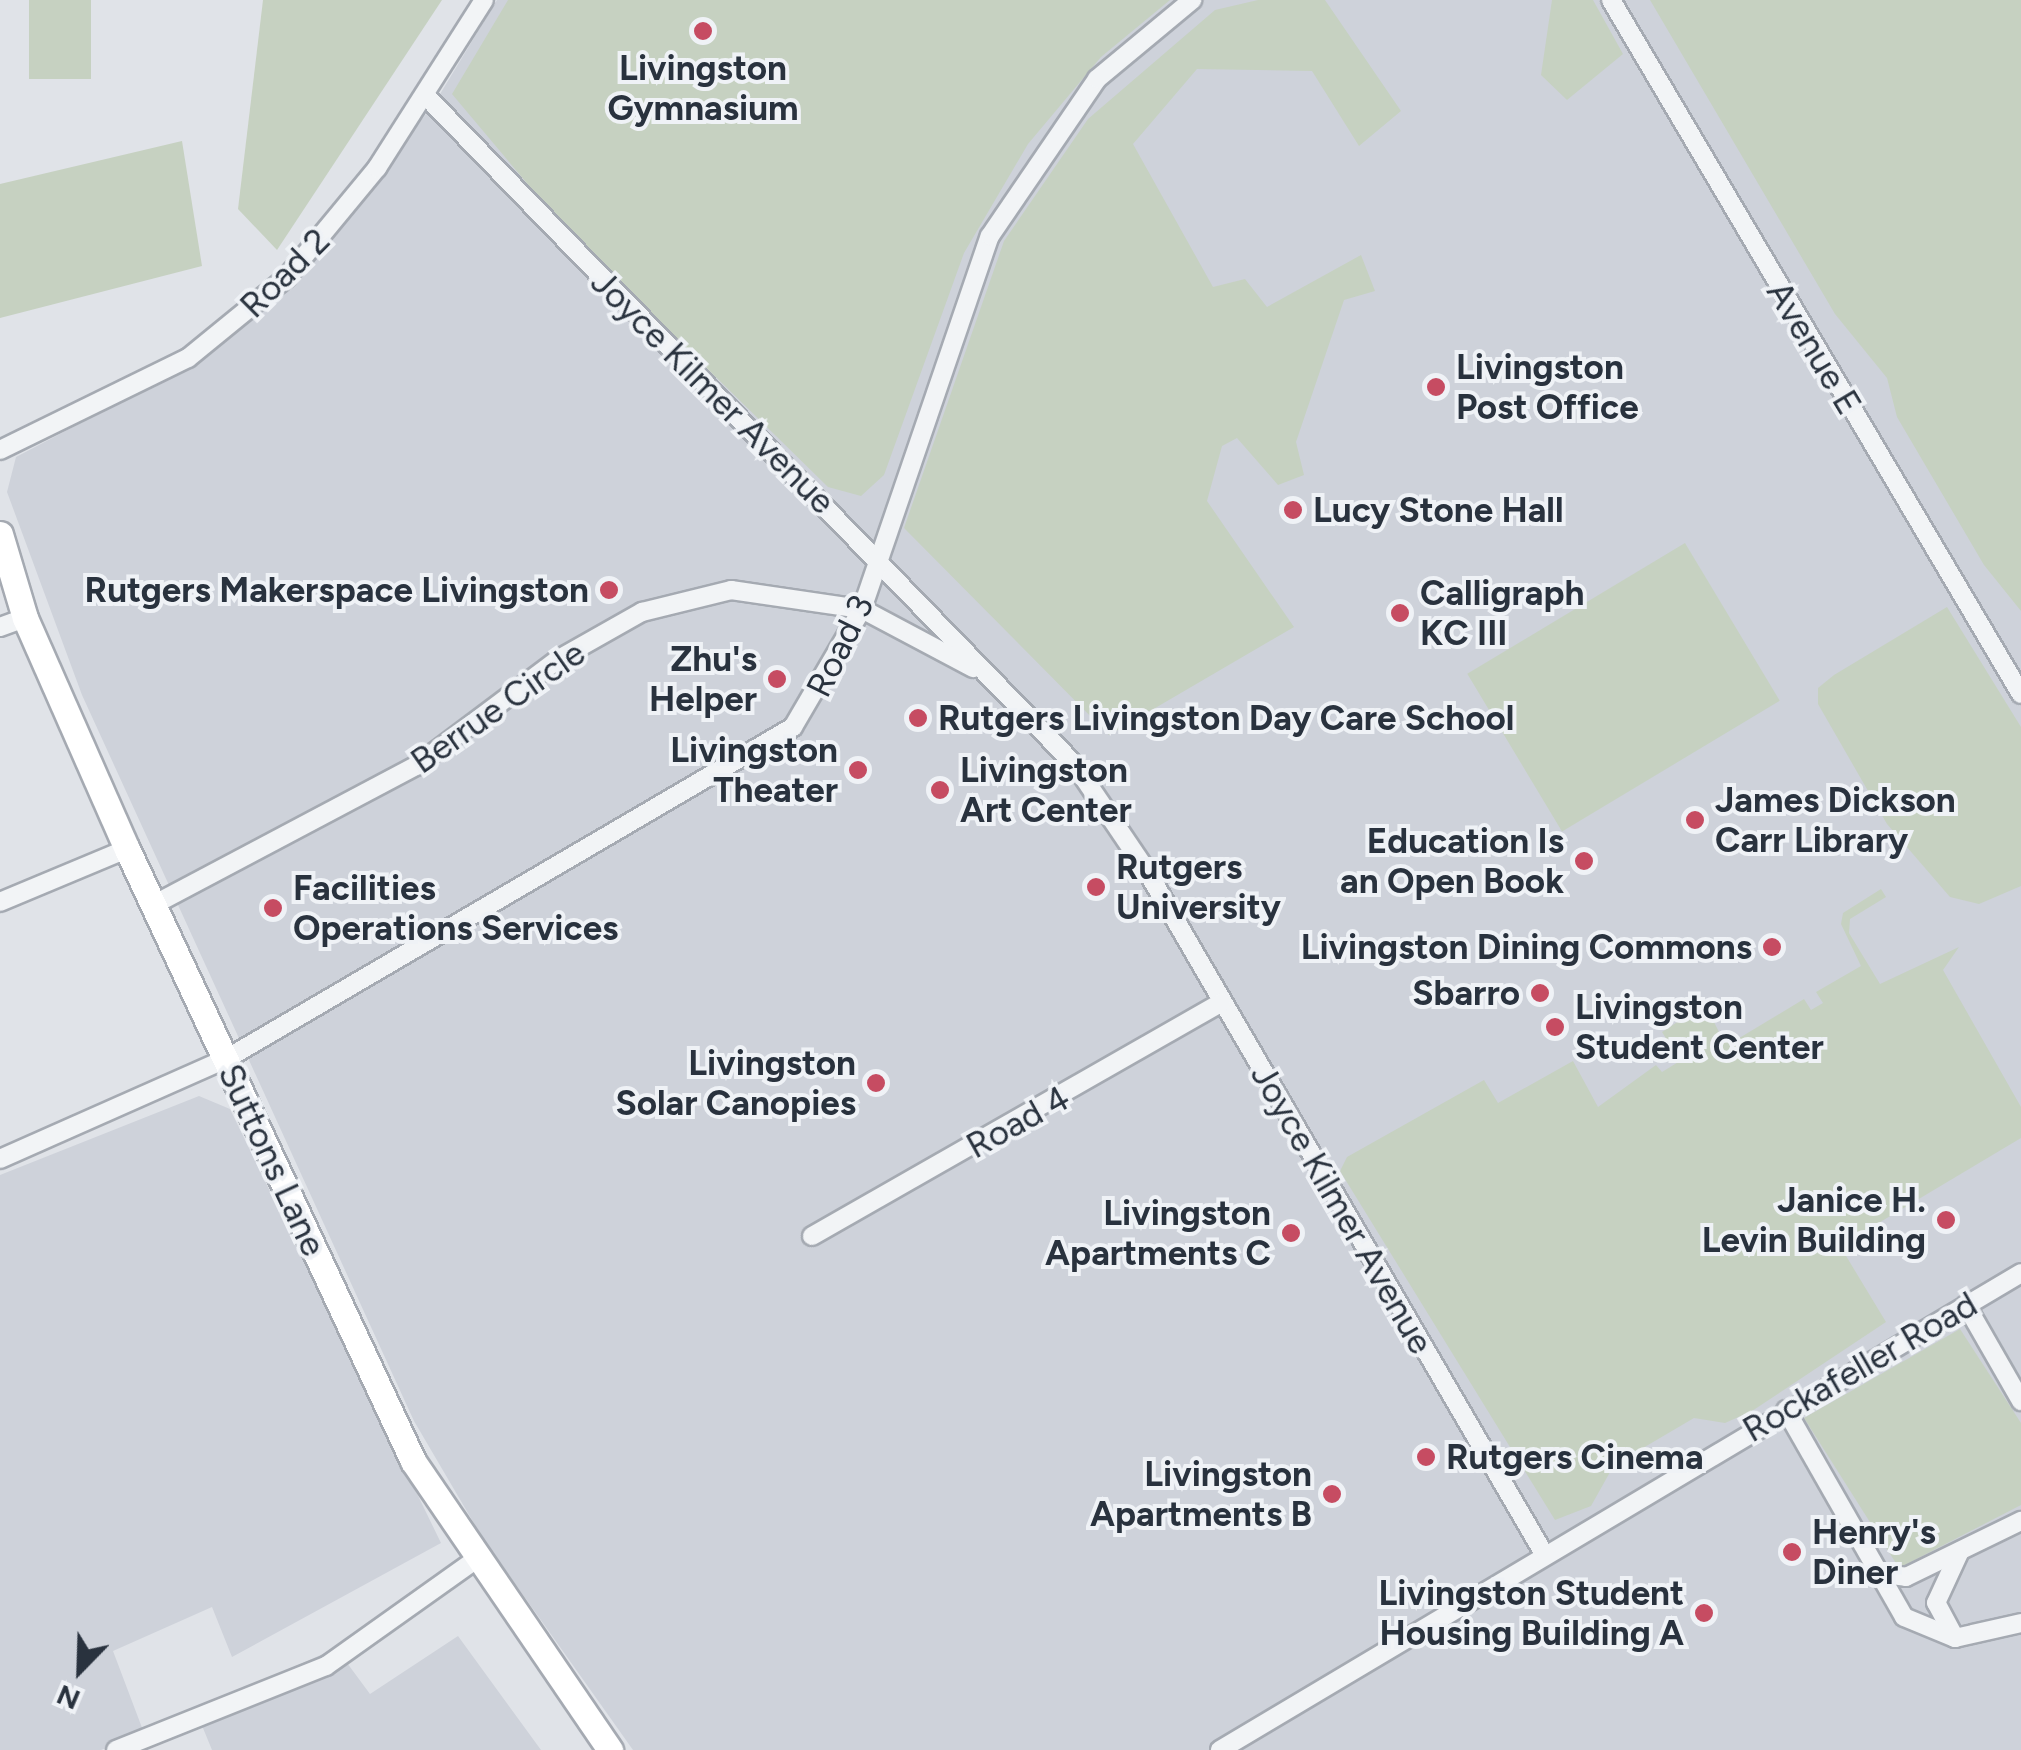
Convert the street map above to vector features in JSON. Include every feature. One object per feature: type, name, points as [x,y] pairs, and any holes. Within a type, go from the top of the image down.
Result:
[{"type":"street","name":"Road 2","points":[[0,450],[137,388],[238,321],[331,228],[424,95],[484,0]]},
{"type":"street","name":"Road 3","points":[[0,1159],[226,1059],[767,748],[810,708],[862,609],[990,236],[1097,78],[1192,0]]},
{"type":"street","name":"Avenue E","points":[[1611,0],[2021,694]]},
{"type":"street","name":"Joyce Kilmer Avenue","points":[[424,95],[879,557],[1003,688],[1100,800],[1543,1552]]},
{"type":"street","name":"Suttons Lane","points":[[0,534],[25,618],[127,849],[412,1461],[474,1561],[610,1750]]},
{"type":"street","name":"Berrue Circle","points":[[155,904],[416,766],[557,660],[642,612],[730,590],[862,609]]},
{"type":"street","name":"Joyce Kilmer Avenue","points":[[862,609],[932,639],[1003,688]]},
{"type":"street","points":[[0,627],[25,618]]},
{"type":"street","points":[[0,902],[127,849]]},
{"type":"street","name":"Road 4","points":[[812,1236],[1222,1003]]},
{"type":"street","name":"Rockafeller Road","points":[[1543,1552],[2021,1273]]},
{"type":"street","points":[[1966,1305],[2021,1401]]},
{"type":"street","points":[[1786,1410],[1904,1616],[1955,1638],[2021,1623]]},
{"type":"street","points":[[1883,1574],[1906,1577],[2021,1520]]},
{"type":"street","points":[[1955,1638],[1936,1603],[1961,1548]]},
{"type":"street","points":[[1220,1750],[1543,1552]]},
{"type":"street","points":[[116,1750],[326,1666],[474,1561]]},
{"type":"shaded area","name":"Rutgers University","points":[[497,0],[2021,0],[2021,1750],[633,1750],[482,1537],[414,1421],[82,695],[7,492],[16,457],[193,364],[290,286],[434,104]]},
{"type":"shaded area","points":[[199,1096],[230,1109],[441,1543],[232,1657],[212,1607],[113,1651],[144,1733],[101,1750],[0,1750],[0,1175]]},
{"type":"shaded area","points":[[458,1636],[541,1750],[212,1750],[196,1711],[336,1648],[370,1694]]},
{"type":"green space","points":[[29,0],[91,0],[91,79],[29,79]]},
{"type":"green space","points":[[263,0],[442,0],[277,250],[238,209]]},
{"type":"green space","points":[[508,0],[1170,0],[1101,57],[1028,144],[964,253],[884,475],[861,496],[828,487],[567,231],[452,94]]},
{"type":"green space","points":[[1258,0],[1325,0],[1401,111],[1359,146],[1312,71],[1197,69],[1133,144],[1213,287],[1245,279],[1267,307],[1361,255],[1375,291],[1344,300],[1296,442],[1304,475],[1278,485],[1237,438],[1222,446],[1207,501],[1294,627],[1109,735],[904,528],[1004,241],[1088,119],[1215,10]]},
{"type":"green space","points":[[1552,0],[1593,0],[1623,54],[1567,100],[1541,75]]},
{"type":"green space","points":[[1650,0],[2021,0],[2021,611],[1984,565],[1897,417],[1887,378],[1835,314]]},
{"type":"green space","points":[[182,141],[202,266],[0,318],[0,184]]},
{"type":"green space","points":[[1685,543],[1780,701],[1562,832],[1467,674]]},
{"type":"green space","points":[[1947,607],[2021,727],[2021,886],[1979,904],[1950,897],[1887,824],[1818,704],[1818,688],[1834,675]]},
{"type":"green space","points":[[1881,889],[1886,897],[1850,919],[1849,933],[1880,984],[1959,947],[1943,970],[2021,1107],[2021,1138],[1840,1246],[1886,1322],[1752,1411],[1725,1423],[1694,1418],[1614,1465],[1591,1506],[1555,1520],[1340,1171],[1347,1157],[1484,1080],[1498,1103],[1573,1061],[1598,1107],[1656,1065],[1662,1072],[1680,1061],[1662,1032],[1705,1004],[1722,1038],[1736,1040],[1804,999],[1811,1010],[1823,1003],[1816,992],[1861,966],[1841,924],[1843,913]]},
{"type":"green space","points":[[1960,1329],[2021,1423],[2021,1505],[1899,1568],[1804,1418]]},
{"type":"place","name":"Livingston Gymnasium","points":[[703,31]]},
{"type":"place","name":"Livingston Post Office","points":[[1436,387]]},
{"type":"place","name":"Lucy Stone Hall","points":[[1293,510]]},
{"type":"place","name":"Rutgers Makerspace Livingston","points":[[609,590]]},
{"type":"place","name":"Calligraph KC III","points":[[1400,613]]},
{"type":"place","name":"Zhu's Helper","points":[[777,679]]},
{"type":"place","name":"Rutgers Livingston Day Care School","points":[[918,718]]},
{"type":"place","name":"Livingston Theater","points":[[858,770]]},
{"type":"place","name":"Livingston Art Center","points":[[940,790]]},
{"type":"place","name":"James Dickson Carr Library","points":[[1695,820]]},
{"type":"place","name":"Education Is an Open Book","points":[[1584,861]]},
{"type":"place","name":"Rutgers University","points":[[1096,887]]},
{"type":"place","name":"Facilities Operations Services","points":[[273,908]]},
{"type":"place","name":"Livingston Dining Commons","points":[[1772,947]]},
{"type":"place","name":"Sbarro","points":[[1540,993]]},
{"type":"place","name":"Livingston Student Center","points":[[1555,1027]]},
{"type":"place","name":"Livingston Solar Canopies","points":[[876,1083]]},
{"type":"place","name":"Janice H. Levin Building","points":[[1946,1220]]},
{"type":"place","name":"Livingston Apartments C","points":[[1291,1233]]},
{"type":"place","name":"Rutgers Cinema","points":[[1426,1457]]},
{"type":"place","name":"Livingston Apartments B","points":[[1332,1494]]},
{"type":"place","name":"Henry's Diner","points":[[1792,1552]]},
{"type":"place","name":"Livingston Student Housing Building A","points":[[1704,1613]]}]
